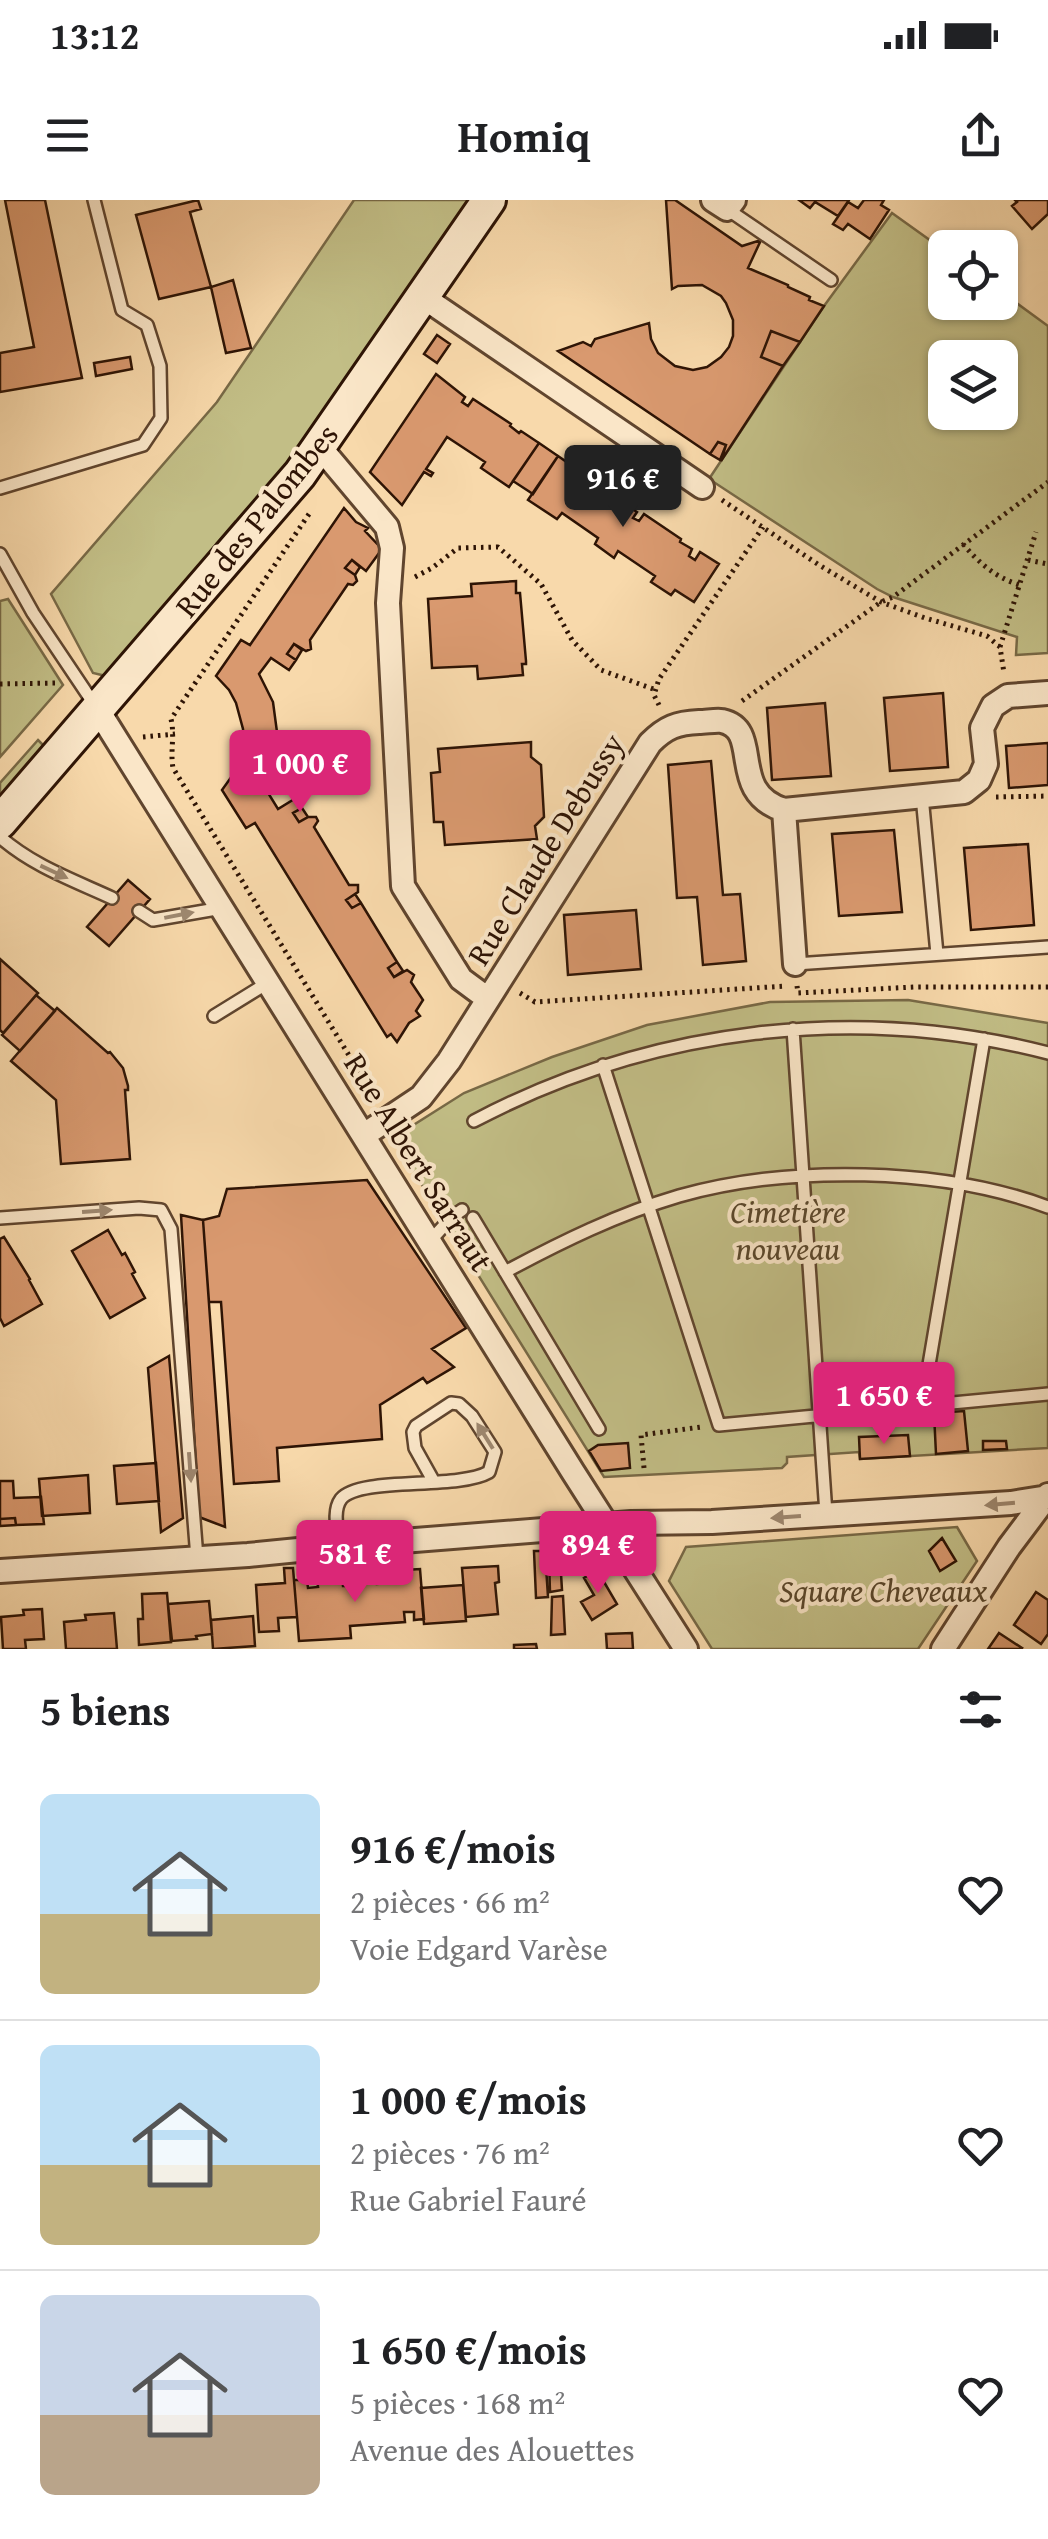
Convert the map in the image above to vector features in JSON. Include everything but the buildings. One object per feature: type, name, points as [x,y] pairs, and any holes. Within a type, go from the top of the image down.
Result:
[{"type":"street","name":"Rue des Palombes","points":[[0,822],[90,697],[256,527],[300,474],[488,200]]},
{"type":"street","points":[[423,297],[702,486]]},
{"type":"street","points":[[320,446],[387,527],[392,548],[388,603],[403,886],[462,978],[494,990]]},
{"type":"street","points":[[722,721],[738,729],[746,745],[746,770],[760,798],[769,806],[784,810],[964,792],[978,780],[986,764],[982,728],[992,706],[1008,696],[1048,693]]},
{"type":"street","name":"Rue Albert Sarraut","points":[[90,697],[268,982],[373,1129],[430,1240],[686,1649]]},
{"type":"street","name":"Rue Claude Debussy","points":[[373,1129],[420,1097],[449,1060],[650,743],[663,730],[678,723],[722,721]]},
{"type":"street","points":[[784,810],[796,975]]},
{"type":"street","points":[[0,1572],[248,1556],[608,1525],[1012,1504],[1048,1496]]},
{"type":"street","points":[[943,1649],[1009,1547],[1048,1496]]},
{"type":"lane","points":[[0,488],[143,445],[161,418],[160,366],[147,325],[122,310],[94,200]]},
{"type":"lane","points":[[725,203],[831,280]]},
{"type":"lane","points":[[0,554],[33,613],[90,697]]},
{"type":"lane","points":[[922,796],[937,954]]},
{"type":"lane","points":[[0,838],[47,870],[112,898]]},
{"type":"lane","points":[[139,911],[153,920],[222,908]]},
{"type":"lane","points":[[796,975],[937,954],[1048,947]]},
{"type":"lane","points":[[214,1016],[268,982]]},
{"type":"lane","points":[[793,1029],[826,1514]]},
{"type":"lane","points":[[474,1121],[603,1065],[732,1035],[793,1029],[902,1030],[1048,1053]]},
{"type":"lane","points":[[922,1406],[984,1040]]},
{"type":"lane","points":[[603,1065],[719,1425],[1048,1394]]},
{"type":"lane","points":[[505,1272],[571,1238],[647,1206],[715,1188],[803,1176],[886,1177],[959,1184],[1048,1207]]},
{"type":"lane","points":[[0,1218],[139,1208],[161,1210],[167,1218],[171,1229],[197,1558]]},
{"type":"lane","points":[[430,1240],[452,1217],[468,1214],[599,1429]]},
{"type":"lane","points":[[338,1546],[336,1510],[342,1497],[356,1490],[479,1478],[489,1472],[496,1452],[459,1404],[451,1404],[416,1426],[413,1432],[415,1448],[434,1482]]},
{"type":"path","points":[[722,721],[738,704],[893,597],[1048,482]]},
{"type":"path","points":[[702,486],[881,602],[987,636],[1000,647]]},
{"type":"path","points":[[308,514],[171,718],[175,734],[172,768],[368,1088],[373,1129]]},
{"type":"path","points":[[670,727],[654,695],[658,679],[763,527]]},
{"type":"path","points":[[1008,696],[1000,647],[1036,532]]},
{"type":"path","points":[[963,544],[991,572],[1020,585]]},
{"type":"path","points":[[390,578],[411,578],[458,548],[498,547],[541,584],[572,640],[601,670],[656,690]]},
{"type":"path","points":[[1028,560],[1048,564]]},
{"type":"path","points":[[0,684],[64,682],[90,697]]},
{"type":"path","points":[[973,785],[1000,798],[1048,796]]},
{"type":"path","points":[[494,990],[535,1002],[796,975],[798,993],[915,986],[1048,987]]},
{"type":"path","points":[[644,1468],[641,1434],[719,1425]]},
{"type":"green space","points":[[354,200],[475,200],[312,438],[241,526],[235,522],[217,543],[220,547],[106,676],[93,673],[51,594],[217,402]]},
{"type":"green space","points":[[892,213],[928,239],[928,320],[1018,320],[1018,304],[1048,326],[1048,653],[1016,655],[1017,637],[877,589],[709,479],[824,306]]},
{"type":"green space","points":[[8,599],[63,685],[0,757],[0,601]]},
{"type":"green space","points":[[38,740],[48,750],[0,805],[0,783]]},
{"type":"green space","name":"Cimetière nouveau","points":[[908,1000],[1048,1023],[1048,1448],[860,1459],[859,1452],[787,1457],[782,1468],[604,1477],[452,1233],[455,1221],[438,1211],[393,1138],[464,1093],[552,1057],[647,1025],[770,1002]]},
{"type":"green space","name":"Square Cheveaux","points":[[957,1527],[977,1561],[918,1649],[712,1649],[669,1581],[686,1547]]}]
